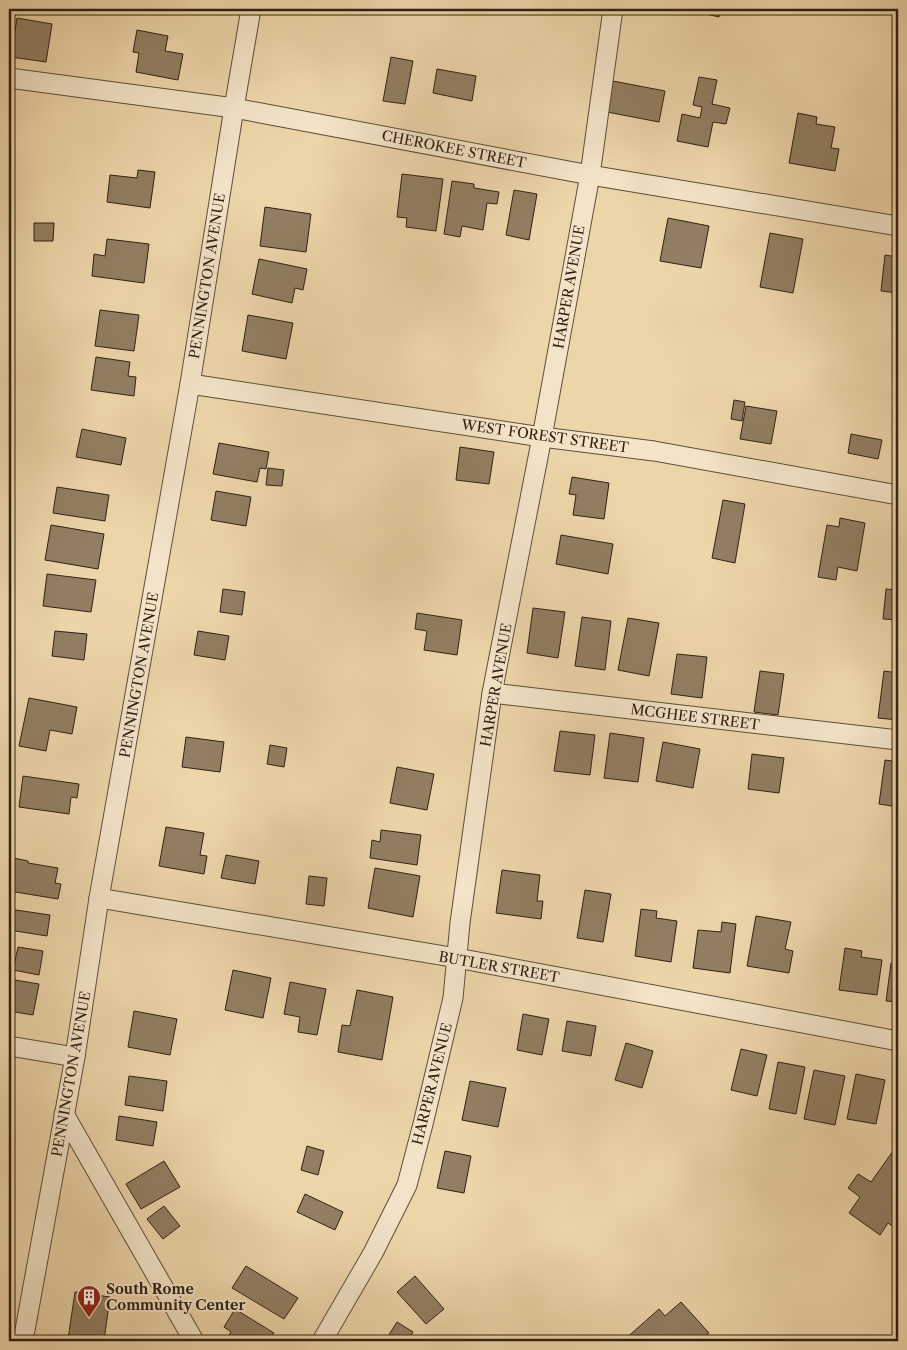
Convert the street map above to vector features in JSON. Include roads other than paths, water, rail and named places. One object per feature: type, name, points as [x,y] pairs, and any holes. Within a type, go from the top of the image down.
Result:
[{"type":"street","name":"PENNINGTON AVENUE","points":[[23,1341],[190,384],[251,9]]},
{"type":"street","name":"HARPER AVENUE","points":[[322,1341],[373,1252],[407,1185],[453,998],[460,923],[492,694],[590,175],[613,9]]},
{"type":"street","name":"CHEROKEE STREET","points":[[9,78],[234,108],[590,175],[898,226]]},
{"type":"street","name":"WEST FOREST STREET","points":[[190,384],[654,451],[898,495]]},
{"type":"street","name":"MCGHEE STREET","points":[[492,694],[898,740]]},
{"type":"street","name":"BUTLER STREET","points":[[99,898],[457,958],[898,1042]]},
{"type":"street","points":[[9,1046],[74,1057]]},
{"type":"street","points":[[64,1114],[194,1341]]},
{"type":"place","name":"South Rome Community Center","points":[[89,1318]]}]
